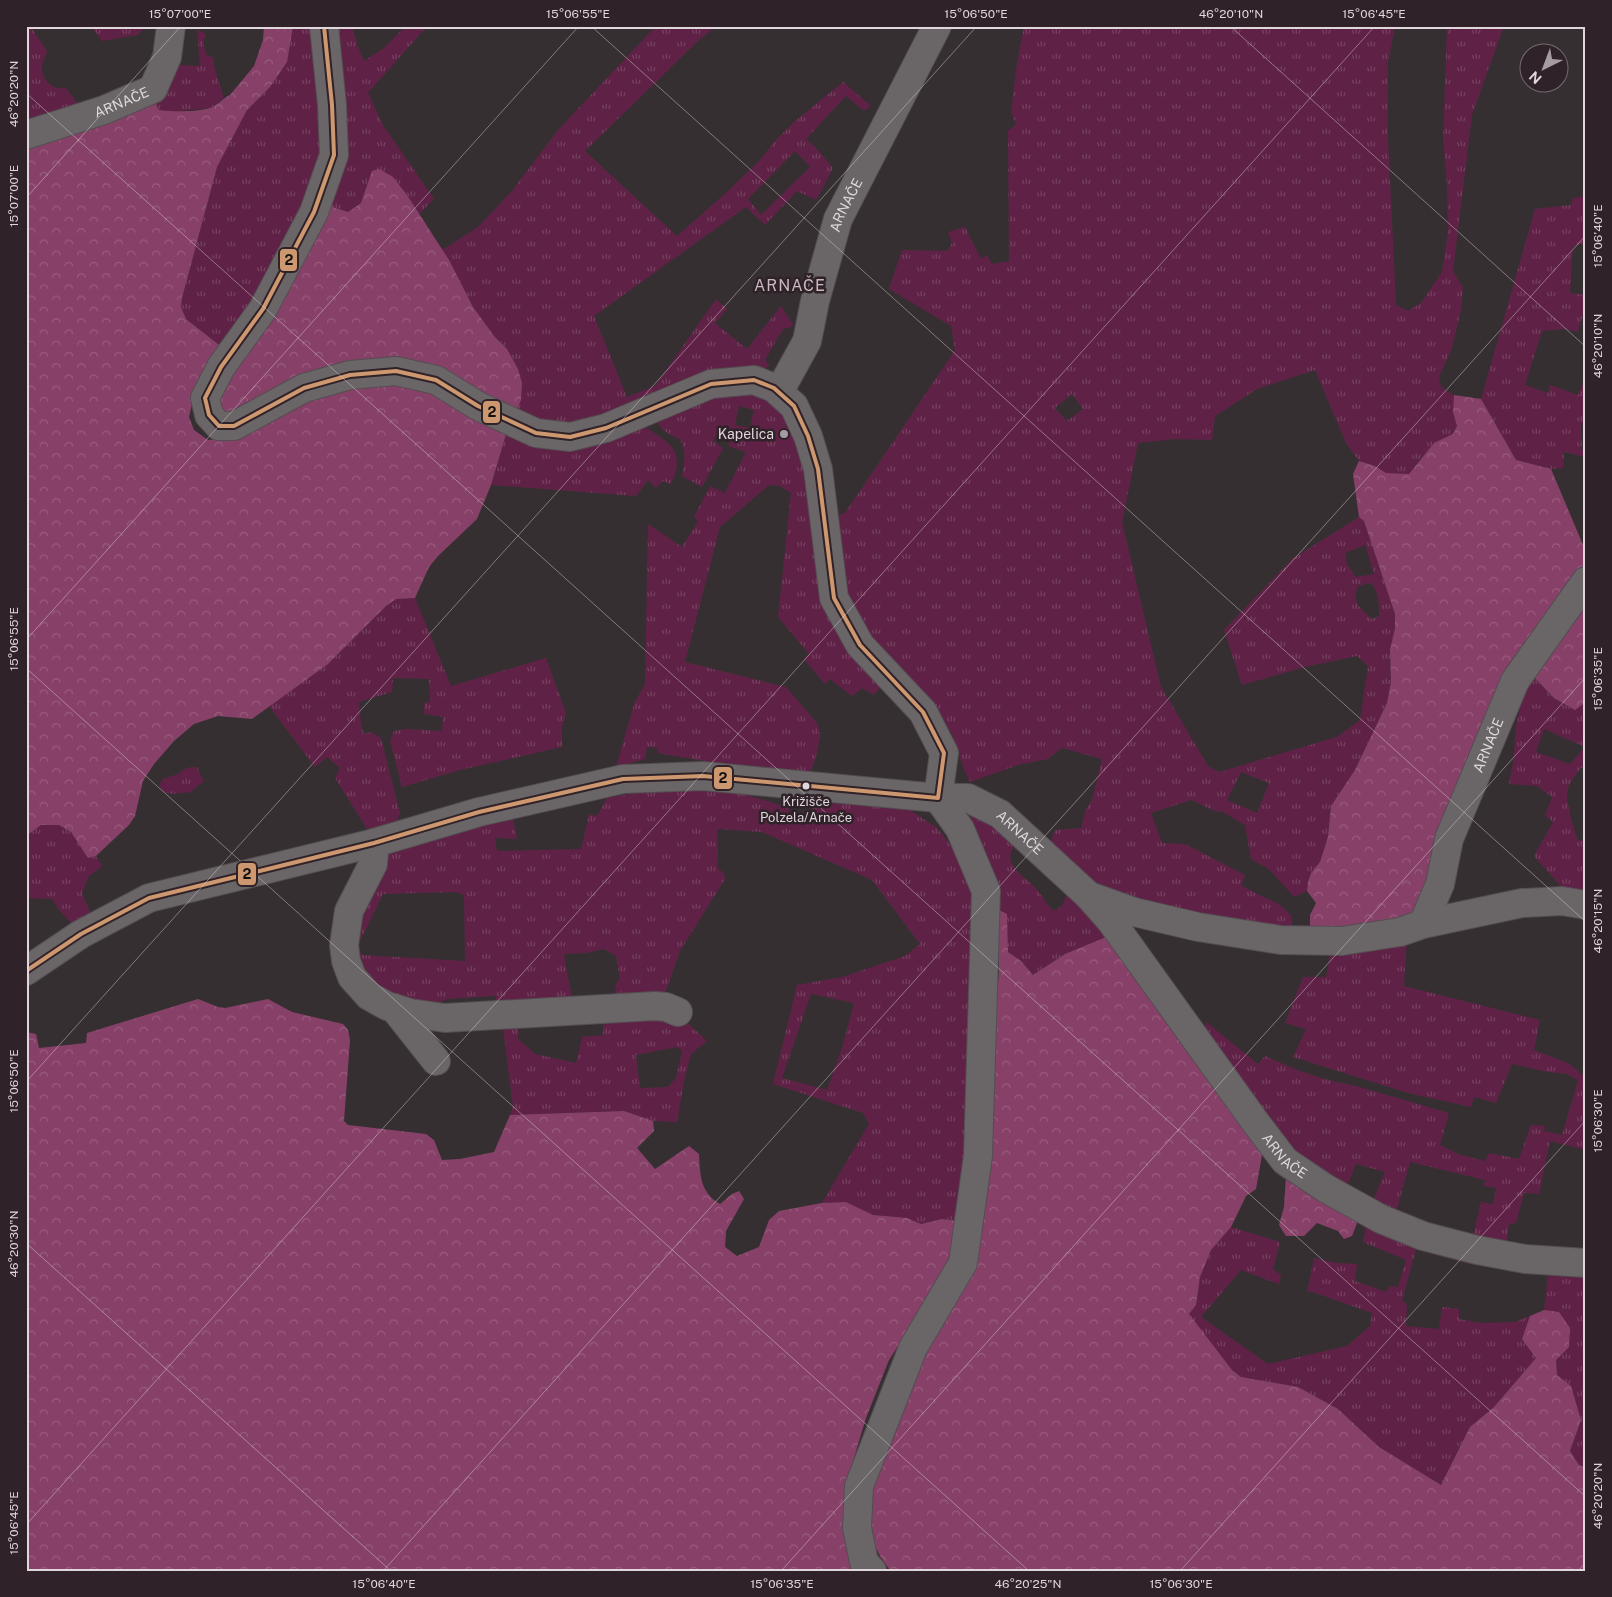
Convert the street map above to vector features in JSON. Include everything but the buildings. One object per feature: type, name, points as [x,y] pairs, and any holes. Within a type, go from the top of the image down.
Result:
[{"type":"street","name":"ARNAČE","points":[[26,135],[104,110],[153,89],[167,57],[170,26]]},
{"type":"street","points":[[324,26],[332,106],[334,155],[314,212],[263,309],[221,367],[205,398],[209,415],[219,426],[234,426],[304,388],[350,375],[396,371],[436,380],[478,406],[536,433],[570,437],[606,428],[711,384],[754,380],[774,388],[794,406],[808,436],[818,469],[834,598],[860,646],[923,712],[944,752],[938,798],[960,830],[986,891],[978,1156],[963,1263],[913,1348],[860,1486],[857,1528],[864,1562],[872,1571]]},
{"type":"street","name":"ARNAČE","points":[[778,392],[808,342],[816,301],[838,219],[937,26]]},
{"type":"street","name":"ARNAČE","points":[[1424,924],[1440,884],[1450,839],[1515,681],[1586,581]]},
{"type":"street","name":"ARNAČE","points":[[26,971],[81,934],[149,898],[374,843],[479,812],[623,779],[703,776],[938,798],[968,798],[1000,814],[1089,896],[1110,921],[1285,1161],[1325,1188],[1381,1219],[1423,1236],[1477,1250],[1525,1259],[1586,1263]]},
{"type":"street","points":[[374,843],[372,864],[349,911],[344,945],[346,961],[352,977],[369,996],[387,1006],[424,1016],[462,1018],[655,1006],[666,1007],[678,1012]]},
{"type":"street","name":"ARNAČE","points":[[1089,896],[1134,912],[1198,927],[1281,940],[1342,941],[1400,932],[1424,924],[1522,903],[1562,901],[1586,905]]},
{"type":"street","points":[[394,1008],[436,1062]]},
{"type":"street","points":[[424,1016],[439,1032],[448,1035]]},
{"type":"green space","points":[[26,26],[30,26],[47,51],[42,67],[46,80],[57,88],[66,88],[85,113],[26,133]]},
{"type":"green space","points":[[91,26],[142,26],[143,29],[138,35],[102,41]]},
{"type":"green space","points":[[264,26],[293,26],[287,62],[270,87],[247,110],[217,167],[182,298],[181,307],[186,319],[223,348],[197,382],[189,417],[194,430],[208,440],[224,438],[314,393],[409,379],[507,431],[491,485],[477,519],[429,567],[415,598],[396,599],[386,606],[328,664],[252,719],[218,716],[194,724],[174,741],[154,764],[143,781],[135,816],[129,825],[96,856],[88,858],[71,832],[59,825],[41,825],[26,836],[26,142],[154,102],[159,110],[164,111],[192,111],[213,107],[230,95],[254,66],[263,40]]},
{"type":"green space","points":[[293,26],[318,26],[321,142],[318,172],[311,206],[223,348],[186,319],[181,307],[182,298],[217,167],[247,110],[270,87],[287,62]]},
{"type":"green space","points":[[334,26],[352,26],[364,61],[384,48],[406,26],[427,26],[368,93],[383,125],[434,199],[419,214],[407,195],[372,172],[361,203],[348,212],[326,205]]},
{"type":"green space","points":[[656,26],[716,26],[697,42],[585,151],[677,236],[760,160],[774,142],[794,122],[843,82],[871,106],[864,111],[846,96],[806,139],[833,168],[816,200],[797,191],[765,225],[746,207],[594,316],[627,397],[655,386],[716,299],[727,309],[715,323],[747,349],[781,306],[794,326],[783,329],[765,360],[769,365],[764,370],[598,422],[545,425],[516,412],[518,369],[507,349],[494,336],[473,307],[442,250],[478,227],[512,191],[558,130]],"holes":[[[795,151],[810,167],[761,215],[748,199]]]},
{"type":"green space","points":[[1024,26],[1395,26],[1388,62],[1388,138],[1396,305],[1408,311],[1421,303],[1442,272],[1448,232],[1443,138],[1447,26],[1504,26],[1472,115],[1453,271],[1463,288],[1461,311],[1451,351],[1439,376],[1441,387],[1454,395],[1453,412],[1457,426],[1453,434],[1440,441],[1428,451],[1409,474],[1386,473],[1375,466],[1359,461],[1346,443],[1315,370],[1257,389],[1215,416],[1212,440],[1175,439],[1138,443],[1122,522],[1161,687],[1208,766],[1219,772],[1337,737],[1360,720],[1368,666],[1357,656],[1305,667],[1242,685],[1224,630],[1292,559],[1359,517],[1364,521],[1395,614],[1395,628],[1390,651],[1391,682],[1387,703],[1355,770],[1331,806],[1328,837],[1320,862],[1311,873],[1307,891],[1294,897],[1270,870],[1251,859],[1245,825],[1223,812],[1215,811],[1191,800],[1151,813],[1162,843],[1185,844],[1245,875],[1241,885],[1279,904],[1291,915],[1292,925],[1287,930],[1193,911],[1123,900],[1099,888],[1049,847],[1055,830],[1081,828],[1086,809],[1092,800],[1102,759],[1062,748],[1048,759],[1018,765],[970,782],[952,734],[940,717],[885,664],[848,607],[830,517],[845,513],[955,350],[951,326],[889,289],[902,250],[947,251],[952,243],[948,232],[965,227],[981,259],[987,255],[992,264],[1009,261],[1008,131],[1016,124],[1011,112]],"holes":[[[1072,394],[1083,409],[1067,421],[1055,408]],[[1365,545],[1374,574],[1356,577],[1347,564],[1345,553]],[[1371,583],[1374,586],[1378,598],[1379,616],[1372,619],[1358,605],[1356,601],[1358,586]],[[1241,772],[1269,783],[1257,813],[1227,800]]]},
{"type":"green space","points":[[197,29],[206,34],[203,42],[206,54],[213,58],[224,98],[211,108],[170,112],[159,110],[155,104],[163,101],[177,65],[200,66]]},
{"type":"green space","points":[[379,169],[393,177],[407,195],[449,260],[473,307],[494,336],[507,349],[518,369],[522,383],[521,400],[516,412],[418,365],[249,409],[225,413],[216,403],[326,205],[348,212],[361,203],[372,171]]},
{"type":"green space","points":[[1586,196],[1586,243],[1573,246],[1570,293],[1586,295],[1586,303],[1578,332],[1564,329],[1542,331],[1525,385],[1548,393],[1550,385],[1578,395],[1586,376],[1586,423],[1581,423],[1582,450],[1586,451],[1586,457],[1564,452],[1563,468],[1551,469],[1516,460],[1481,399],[1535,209],[1571,205],[1573,198]]},
{"type":"green space","points":[[764,391],[793,420],[813,510],[883,684],[874,695],[862,688],[852,696],[830,679],[825,684],[804,659],[809,654],[778,617],[791,493],[780,486],[769,485],[720,527],[685,662],[786,687],[818,724],[820,736],[816,757],[810,773],[722,764],[658,753],[657,748],[647,747],[645,759],[616,767],[634,704],[645,684],[648,524],[682,547],[698,522],[694,517],[710,486],[725,493],[746,452],[728,446],[733,433],[720,428],[713,441],[723,448],[702,487],[682,476],[684,457],[680,439],[662,429],[656,417],[699,396]],"holes":[[[739,406],[754,410],[750,428],[735,425]]]},
{"type":"green space","points":[[1454,395],[1481,399],[1516,460],[1551,469],[1586,552],[1586,573],[1536,638],[1422,919],[1315,933],[1310,927],[1310,915],[1316,903],[1307,891],[1308,882],[1311,873],[1320,862],[1328,837],[1331,806],[1355,770],[1387,703],[1391,682],[1390,650],[1395,628],[1395,614],[1364,521],[1359,517],[1353,474],[1359,461],[1375,466],[1386,473],[1409,474],[1434,443],[1453,434],[1457,426],[1453,412]]},
{"type":"green space","points":[[639,423],[665,441],[675,453],[677,462],[676,472],[671,484],[663,481],[656,488],[648,480],[636,496],[491,485],[507,431]]},
{"type":"green space","points":[[415,598],[451,686],[546,658],[566,713],[562,726],[562,747],[460,770],[402,787],[390,741],[394,731],[406,729],[442,731],[443,717],[424,714],[424,703],[430,702],[429,679],[393,678],[392,692],[359,702],[361,725],[364,734],[371,732],[381,738],[400,813],[397,822],[367,829],[335,778],[340,768],[327,757],[315,767],[269,706],[328,664],[386,606],[396,599]]},
{"type":"green space","points":[[1586,601],[1586,702],[1575,710],[1554,698],[1533,676]]},
{"type":"green space","points":[[1533,676],[1554,698],[1575,710],[1586,702],[1586,768],[1581,768],[1571,782],[1567,797],[1572,823],[1578,840],[1586,841],[1586,900],[1572,899],[1534,856],[1553,822],[1545,815],[1552,797],[1537,786],[1509,784],[1516,725],[1522,701]],"holes":[[[1544,729],[1585,747],[1570,764],[1536,752]]]},
{"type":"green space","points":[[191,767],[197,767],[204,782],[191,792],[173,794],[163,792],[159,785],[163,779]]},
{"type":"green space","points":[[721,790],[744,794],[789,808],[789,813],[810,814],[812,807],[842,802],[894,805],[910,810],[937,828],[949,843],[967,872],[976,906],[965,1140],[957,1221],[942,1219],[921,1224],[907,1218],[873,1215],[846,1202],[822,1203],[869,1124],[863,1113],[773,1084],[797,985],[842,977],[905,956],[920,944],[872,880],[762,832],[717,829],[717,868],[724,873],[725,879],[680,951],[662,1002],[614,1004],[616,984],[620,979],[616,956],[604,949],[586,953],[564,954],[572,999],[495,1012],[496,996],[447,999],[436,1004],[423,1006],[361,983],[349,937],[380,851],[513,818],[517,839],[495,838],[497,851],[581,849],[589,814],[597,816],[607,798],[647,791]],"holes":[[[455,892],[464,895],[465,961],[361,955],[359,943],[383,894]],[[811,994],[854,1003],[842,1048],[827,1090],[782,1078]]]},
{"type":"green space","points":[[973,809],[1019,841],[1012,849],[1010,856],[1012,863],[1054,911],[1062,906],[1070,887],[1111,935],[1065,954],[1033,975],[1021,961],[1008,952],[1007,914],[999,910],[996,878],[969,813]]},
{"type":"green space","points":[[41,825],[59,825],[71,832],[88,857],[96,856],[102,866],[88,877],[82,894],[91,913],[72,924],[52,899],[26,898],[26,836]]},
{"type":"green space","points":[[999,910],[1007,914],[1008,952],[1021,961],[1033,975],[1065,954],[1111,935],[1264,1144],[1256,1189],[1246,1196],[1231,1227],[1211,1250],[1200,1277],[1196,1305],[1189,1314],[1232,1370],[1241,1377],[1298,1387],[1338,1409],[1379,1447],[1441,1485],[1470,1427],[1494,1407],[1536,1358],[1522,1339],[1530,1316],[1544,1310],[1559,1312],[1570,1328],[1569,1347],[1556,1360],[1557,1375],[1571,1386],[1581,1420],[1570,1451],[1579,1465],[1586,1468],[1586,1571],[891,1571],[889,1569],[873,1541],[867,1510],[874,1481],[927,1348],[946,1318],[991,1053],[999,973]]},
{"type":"green space","points":[[1407,938],[1404,986],[1540,1020],[1534,1050],[1568,1063],[1586,1078],[1586,1150],[1550,1141],[1539,1194],[1524,1193],[1516,1223],[1509,1224],[1506,1248],[1471,1244],[1481,1202],[1493,1204],[1496,1188],[1484,1186],[1485,1180],[1410,1162],[1394,1220],[1373,1201],[1385,1172],[1356,1164],[1344,1193],[1295,1155],[1204,1030],[1206,1022],[1258,1064],[1265,1056],[1297,1070],[1328,1080],[1356,1086],[1449,1113],[1440,1145],[1458,1154],[1485,1161],[1489,1153],[1519,1159],[1531,1125],[1545,1126],[1544,1131],[1562,1135],[1578,1080],[1567,1074],[1512,1064],[1496,1103],[1474,1097],[1471,1107],[1408,1093],[1293,1057],[1306,1029],[1285,1023],[1303,977],[1326,977],[1332,946]]},
{"type":"green space","points":[[198,999],[225,1008],[268,999],[292,1012],[343,1024],[348,1030],[350,1040],[344,1121],[348,1125],[426,1134],[434,1140],[442,1160],[460,1159],[494,1152],[510,1115],[624,1111],[653,1121],[654,1131],[637,1148],[655,1169],[689,1146],[699,1154],[702,1182],[713,1200],[720,1204],[739,1191],[744,1199],[726,1231],[725,1247],[737,1256],[759,1247],[769,1220],[779,1211],[822,1203],[846,1202],[873,1215],[907,1218],[921,1224],[942,1219],[957,1221],[954,1244],[944,1269],[928,1299],[889,1360],[866,1418],[847,1481],[845,1539],[853,1571],[26,1571],[26,1032],[36,1034],[39,1048],[86,1043],[87,1033]]},
{"type":"green space","points":[[603,1016],[681,1017],[707,1041],[691,1054],[677,1122],[653,1121],[624,1111],[510,1115],[513,1107],[502,1021],[519,1021],[518,1039],[535,1054],[576,1063],[582,1037],[603,1035]],"holes":[[[677,1047],[682,1051],[676,1078],[668,1087],[640,1088],[636,1055]]]},
{"type":"green space","points":[[1286,1176],[1356,1213],[1357,1223],[1352,1236],[1344,1239],[1338,1231],[1317,1223],[1304,1236],[1286,1236],[1279,1225],[1284,1207]]},
{"type":"green space","points":[[1368,1218],[1471,1255],[1469,1264],[1416,1249],[1402,1301],[1407,1304],[1406,1326],[1439,1329],[1442,1307],[1459,1309],[1459,1319],[1482,1323],[1515,1322],[1530,1316],[1522,1339],[1536,1358],[1494,1407],[1470,1427],[1441,1485],[1379,1447],[1338,1409],[1298,1387],[1241,1377],[1232,1370],[1188,1314],[1196,1305],[1200,1277],[1211,1250],[1231,1227],[1280,1242],[1273,1269],[1281,1275],[1279,1284],[1241,1270],[1201,1317],[1268,1364],[1347,1346],[1370,1326],[1372,1313],[1310,1291],[1307,1293],[1314,1258],[1337,1263],[1357,1264],[1355,1281],[1386,1292],[1390,1286],[1398,1287],[1406,1260],[1363,1242]]},
{"type":"green space","points":[[1549,1265],[1586,1269],[1586,1468],[1579,1465],[1570,1451],[1581,1420],[1571,1386],[1557,1375],[1556,1360],[1569,1346],[1559,1313],[1544,1310]]},
{"type":"transit line","name":"2","points":[[26,971],[81,934],[149,898],[374,843],[479,812],[623,779],[703,776],[938,798],[944,753],[923,712],[860,645],[834,598],[818,469],[808,436],[794,406],[774,388],[754,380],[711,384],[606,428],[570,437],[536,433],[478,406],[436,380],[396,371],[350,375],[304,388],[234,426],[219,426],[209,415],[205,398],[221,367],[263,309],[314,212],[334,155],[332,105],[324,26]]},
{"type":"place","name":"Kapelica","points":[[784,434]]},
{"type":"place","name":"Križišče Polzela/Arnače","points":[[806,786]]},
{"type":"district","name":"ARNAČE","points":[[790,285]]}]
